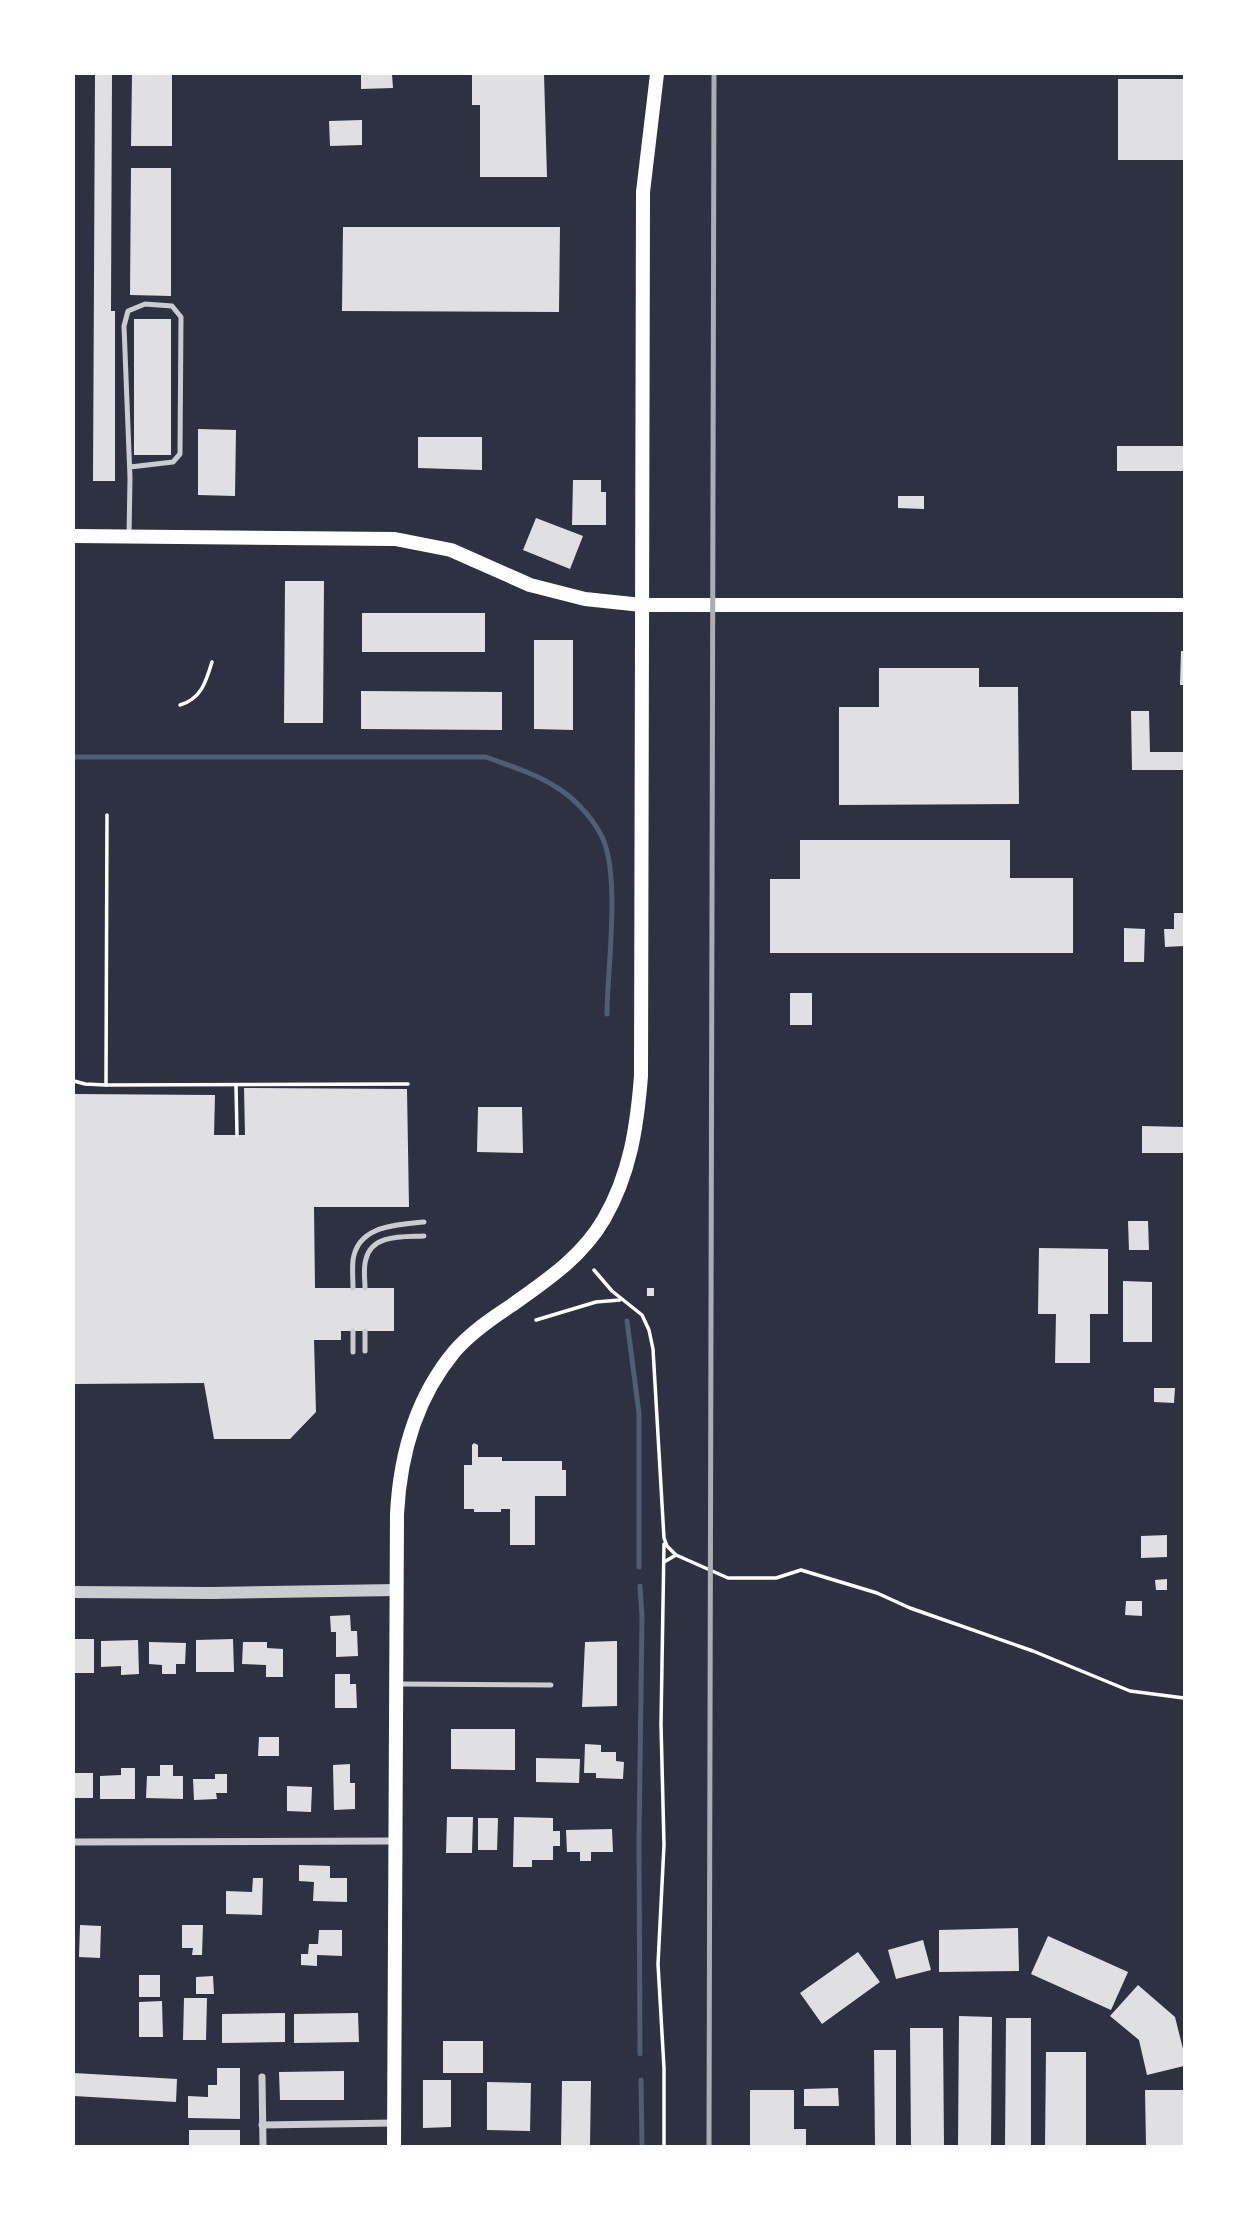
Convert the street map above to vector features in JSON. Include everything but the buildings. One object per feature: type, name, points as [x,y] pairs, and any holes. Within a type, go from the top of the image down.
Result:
[{"type":"main road","points":[[394,2147],[398,1482],[404,1452],[419,1407],[454,1352],[479,1328],[554,1277],[580,1252],[603,1221],[631,1158],[638,1122],[643,192],[657,74]]},
{"type":"main road","points":[[74,536],[395,539],[451,550],[530,585],[585,599],[642,605],[1185,605]]},
{"type":"street","points":[[74,1592],[397,1590]]},
{"type":"street","points":[[74,1842],[396,1841]]},
{"type":"street","points":[[262,2077],[263,2147]]},
{"type":"street","points":[[262,2125],[394,2123]]},
{"type":"lane","points":[[129,537],[130,467],[124,326],[128,311],[145,304],[172,306],[181,317],[180,454],[173,462],[130,467]]},
{"type":"lane","points":[[353,1288],[353,1258],[363,1237],[386,1226],[424,1222]]},
{"type":"lane","points":[[365,1288],[365,1260],[373,1245],[388,1238],[424,1236]]},
{"type":"lane","points":[[353,1331],[353,1352]]},
{"type":"lane","points":[[365,1331],[365,1351]]},
{"type":"lane","points":[[396,1684],[551,1685]]},
{"type":"path","points":[[180,705],[197,697],[205,684],[212,662]]},
{"type":"path","points":[[106,1085],[107,815]]},
{"type":"path","points":[[74,1082],[106,1085],[236,1086],[408,1084]]},
{"type":"path","points":[[147,1085],[147,1094]]},
{"type":"path","points":[[236,1086],[237,1135]]},
{"type":"path","points":[[594,1270],[622,1300],[642,1315],[653,1349],[664,1538],[664,1845],[658,1964],[664,2068],[664,2147]]},
{"type":"path","points":[[536,1320],[596,1302],[622,1300]]},
{"type":"path","points":[[664,1538],[667,1546],[676,1555],[728,1578],[776,1578],[801,1570],[877,1593],[910,1608],[1033,1651],[1130,1691],[1185,1698]]},
{"type":"path","points":[[664,1562],[676,1555]]},
{"type":"waterway","points":[[74,757],[486,757],[539,778],[562,791],[581,807],[596,826],[607,850],[612,895],[607,1014]]},
{"type":"waterway","points":[[627,1321],[639,1413],[639,1567]]},
{"type":"waterway","points":[[640,1586],[640,2054]]},
{"type":"waterway","points":[[641,2080],[642,2146]]},
{"type":"railway","points":[[709,2146],[714,74]]}]
